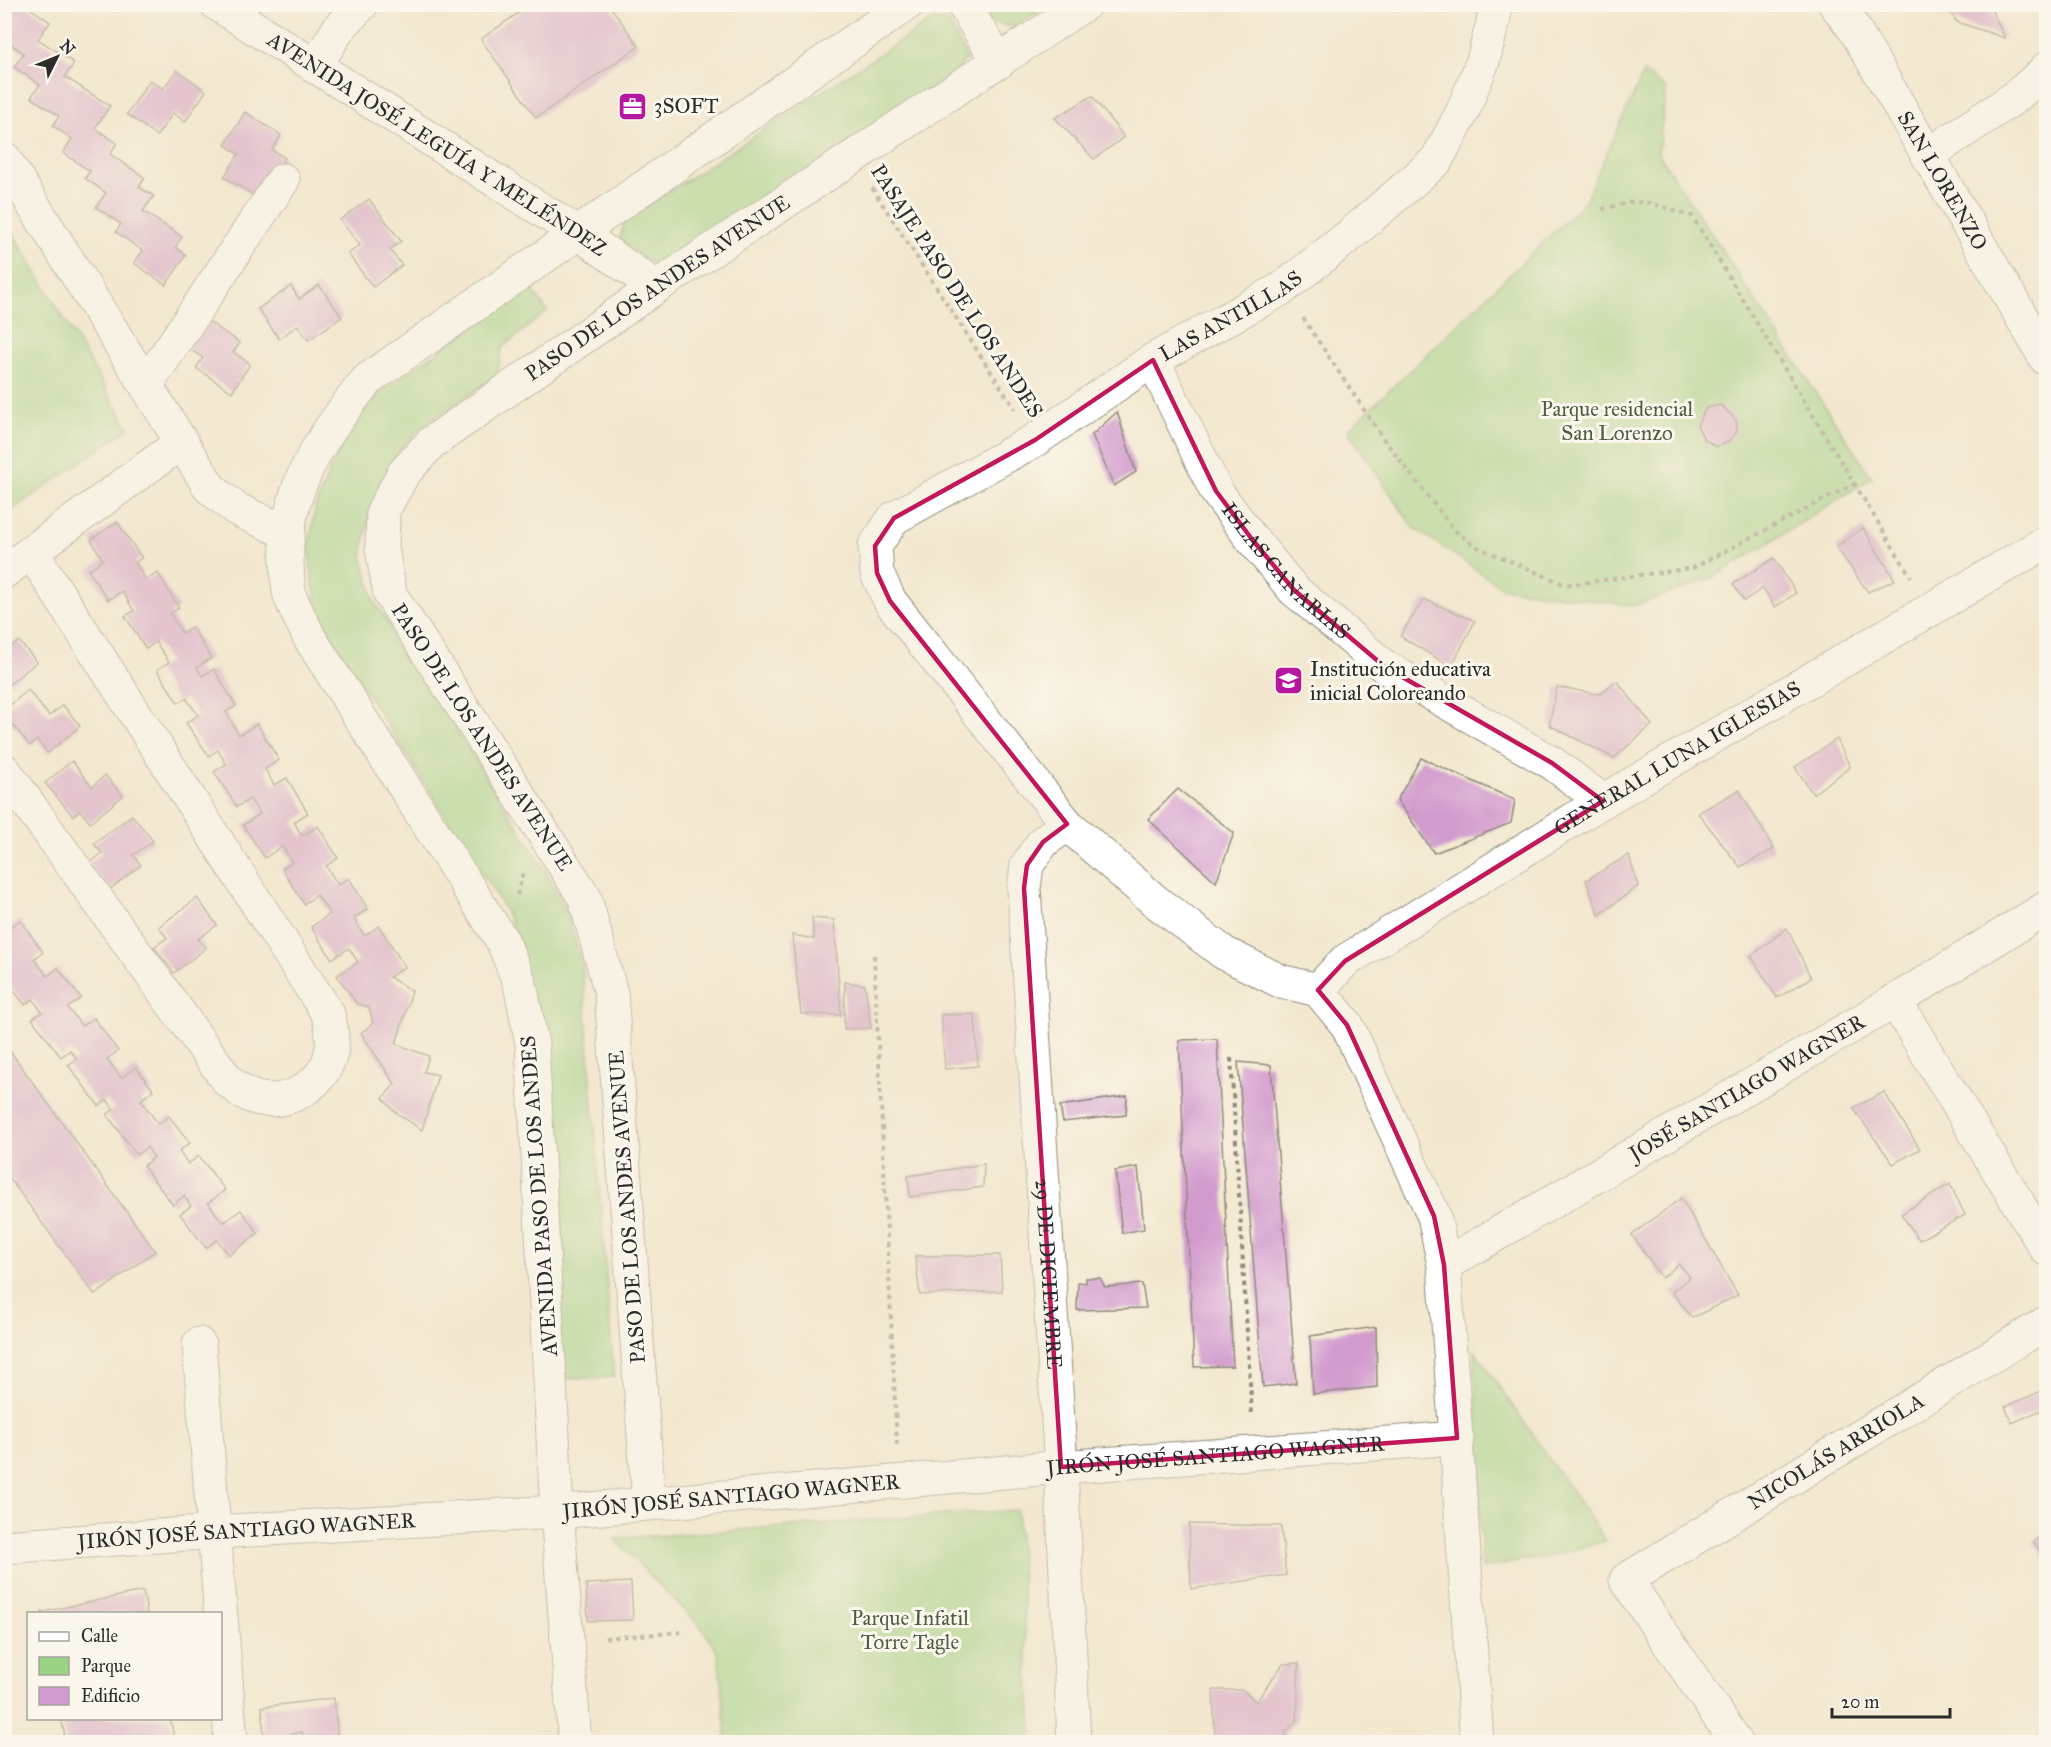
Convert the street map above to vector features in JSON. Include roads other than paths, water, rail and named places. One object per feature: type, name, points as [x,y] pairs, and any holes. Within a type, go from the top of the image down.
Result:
[{"type":"street","name":"AVENIDA JOSÉ LEGUÍA Y MELÉNDEZ","points":[[217,4],[578,233],[656,287]]},
{"type":"street","points":[[315,67],[339,28],[362,4]]},
{"type":"street","points":[[4,158],[210,488],[236,509],[288,533],[294,500],[310,460],[336,418],[367,380],[907,4]]},
{"type":"street","points":[[963,4],[999,62]]},
{"type":"street","name":"PASO DE LOS ANDES AVENUE","points":[[649,1503],[611,993],[585,897],[390,594],[382,549],[383,511],[403,474],[431,443],[656,287],[1084,4]]},
{"type":"street","name":"LAS ANTILLAS","points":[[1067,824],[890,601],[877,573],[875,546],[894,518],[1035,440],[1153,360],[1283,288],[1349,236],[1436,161],[1462,113],[1483,61],[1494,18],[1494,4]]},
{"type":"street","name":"SAN LORENZO","points":[[1835,4],[1855,30],[2046,359]]},
{"type":"street","points":[[1928,155],[2014,98],[2046,69]]},
{"type":"street","points":[[146,386],[283,180]]},
{"type":"street","name":"ISLAS CANARIAS","points":[[1153,360],[1216,491],[1294,590],[1385,667],[1552,764],[1603,801]]},
{"type":"street","points":[[4,572],[182,442]]},
{"type":"street","name":"AVENIDA PASO DE LOS ANDES","points":[[288,533],[286,548],[289,594],[309,637],[503,942],[520,984],[532,1044],[557,1512],[574,1743]]},
{"type":"street","name":"GENERAL LUNA IGLESIAS","points":[[1317,990],[1345,961],[1603,801],[2046,542]]},
{"type":"street","points":[[4,770],[228,1081],[241,1091],[256,1098],[272,1100],[296,1095],[317,1080],[327,1065],[332,1049],[333,1031],[328,1014],[33,553]]},
{"type":"street","points":[[1067,824],[1155,901],[1224,953],[1280,981],[1317,990],[1347,1025],[1434,1216],[1444,1265],[1477,1743]]},
{"type":"street","name":"29 DE DICIEMBRE","points":[[1067,824],[1043,842],[1027,864],[1024,888],[1061,1467],[1074,1743]]},
{"type":"street","name":"JOSÉ SANTIAGO WAGNER","points":[[1444,1265],[1895,1001],[2046,908]]},
{"type":"street","points":[[1895,1001],[2046,1249]]},
{"type":"street","name":"NICOLÁS ARRIOLA","points":[[1736,1743],[1626,1580],[2046,1323]]},
{"type":"street","points":[[200,1344],[221,1612]]},
{"type":"street","name":"JIRÓN JOSÉ SANTIAGO WAGNER","points":[[4,1547],[557,1512],[1061,1467],[1457,1438]]},
{"type":"street","points":[[222,1624],[231,1743]]},
{"type":"place","name":"3SOFT","points":[[633,106]]},
{"type":"place","name":"Institución educativa inicial Coloreando","points":[[1289,681]]},
{"type":"park label","name":"Parque residencial San Lorenzo","points":[[1617,421]]},
{"type":"park label","name":"Parque Infatil Torre Tagle","points":[[910,1630]]}]
